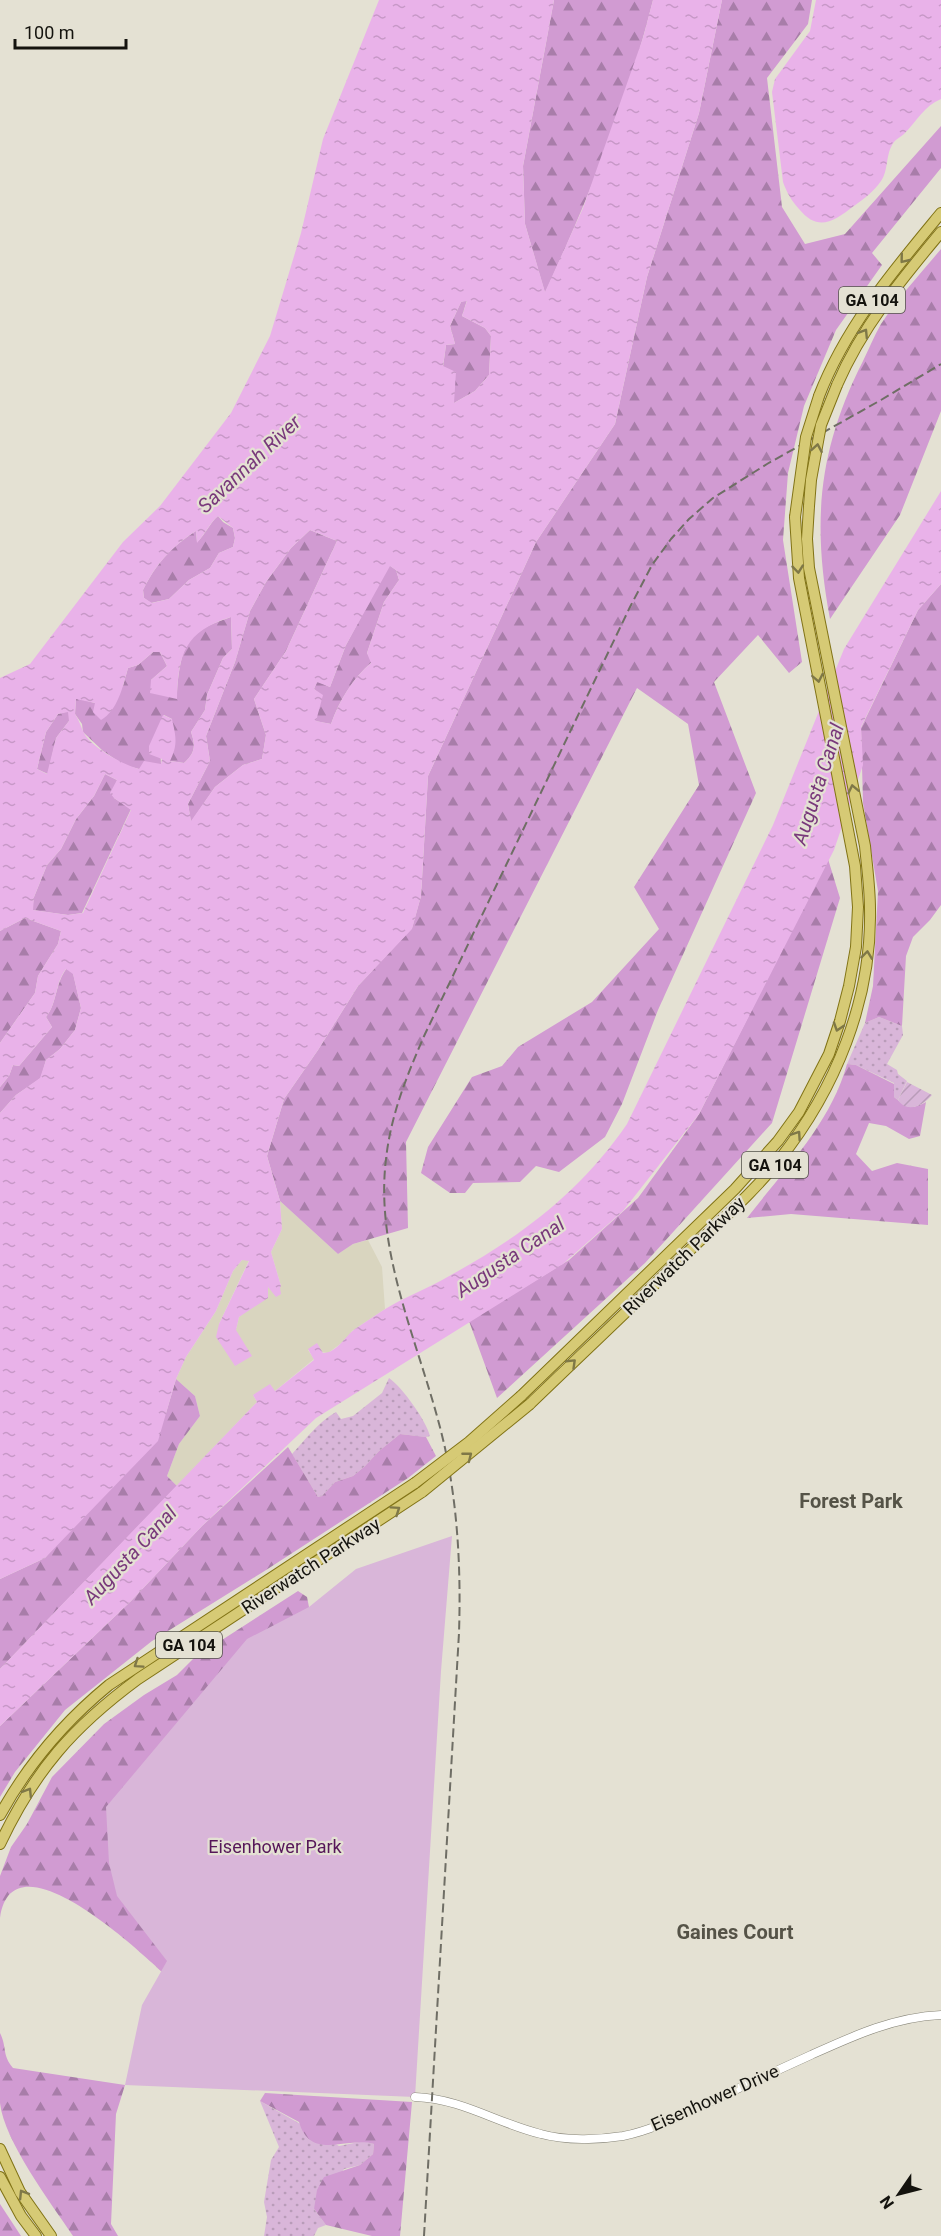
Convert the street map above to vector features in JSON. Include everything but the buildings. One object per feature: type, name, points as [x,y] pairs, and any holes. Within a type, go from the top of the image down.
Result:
[{"type":"main road","name":"Riverwatch Parkway","points":[[526,1400],[735,1189],[778,1141],[799,1112],[829,1054],[849,986],[856,947],[858,907],[855,866],[799,578],[795,517],[806,437],[819,396],[838,354],[856,323],[941,213]]},
{"type":"main road","name":"Riverwatch Parkway","points":[[0,1844],[12,1817],[48,1763],[81,1724],[138,1678],[419,1488],[526,1400],[756,1186],[779,1161],[819,1101],[846,1044],[864,976],[871,911],[865,846],[815,602],[807,540],[811,480],[821,426],[837,385],[859,341],[879,308],[941,232]]},
{"type":"main road","name":"Riverwatch Parkway","points":[[0,1815],[29,1767],[67,1722],[109,1685],[419,1488]]},
{"type":"main road","points":[[0,2149],[20,2192],[51,2236]]},
{"type":"main road","points":[[0,2177],[21,2216],[36,2236]]},
{"type":"street","name":"Eisenhower Drive","points":[[415,2097],[462,2104],[543,2135],[594,2138],[625,2135],[670,2121],[745,2084],[871,2029],[901,2020],[941,2015]]},
{"type":"shaded area","points":[[280,1201],[338,1254],[353,1244],[368,1240],[382,1267],[385,1309],[352,1331],[347,1339],[328,1353],[308,1350],[314,1359],[275,1391],[253,1395],[257,1402],[177,1486],[167,1476],[179,1444],[200,1416],[195,1396],[176,1379],[186,1357],[216,1311],[233,1271],[242,1260],[249,1260],[219,1324],[236,1330],[239,1317],[266,1294],[268,1287],[280,1292],[281,1286],[271,1252],[282,1229]]},
{"type":"green space","points":[[554,0],[653,0],[632,75],[606,149],[545,293],[525,224],[523,166]]},
{"type":"green space","points":[[722,0],[812,0],[808,24],[767,78],[782,207],[805,244],[845,234],[941,126],[941,168],[872,253],[882,265],[836,330],[804,406],[788,473],[783,540],[802,662],[789,673],[758,635],[714,682],[756,793],[658,1010],[622,1104],[605,1137],[559,1172],[536,1166],[520,1182],[473,1183],[465,1193],[450,1193],[421,1173],[428,1147],[472,1077],[502,1066],[518,1047],[592,1002],[659,929],[634,887],[699,785],[688,724],[637,688],[406,1142],[408,1228],[353,1244],[338,1254],[280,1201],[267,1156],[284,1099],[358,986],[412,928],[421,896],[428,776],[536,542],[615,424],[647,277],[699,113]]},
{"type":"green space","points":[[941,249],[941,411],[900,515],[830,619],[824,584],[821,518],[828,456],[836,425],[881,324]]},
{"type":"green space","points":[[467,300],[462,316],[485,328],[491,336],[489,375],[475,391],[454,403],[443,367],[446,345],[455,344],[450,326],[461,302]]},
{"type":"green space","points":[[218,516],[233,528],[235,538],[233,547],[219,553],[210,568],[189,580],[169,599],[151,603],[144,598],[143,590],[165,557],[196,531],[197,542]]},
{"type":"green space","points":[[310,530],[337,541],[286,651],[254,699],[266,735],[262,759],[243,765],[215,787],[191,822],[188,804],[210,761],[206,736],[235,662],[250,611],[266,582],[291,548]]},
{"type":"green space","points":[[389,565],[396,570],[399,580],[384,602],[367,653],[372,662],[347,690],[331,724],[315,721],[322,696],[314,689],[317,681],[330,687],[346,645]]},
{"type":"green space","points":[[941,584],[941,905],[913,937],[906,956],[902,1026],[879,1017],[865,1023],[873,986],[878,891],[863,803],[861,728],[918,610]]},
{"type":"green space","points":[[231,617],[232,649],[223,658],[207,695],[205,710],[191,732],[194,749],[184,763],[170,761],[172,719],[164,715],[159,727],[161,764],[139,769],[124,765],[103,751],[83,732],[82,724],[75,714],[76,698],[95,703],[123,686],[128,668],[138,665],[153,652],[160,652],[167,666],[151,680],[155,693],[177,698],[181,659],[190,639],[214,623]]},
{"type":"green space","points":[[69,711],[69,721],[56,738],[48,774],[37,769],[46,732],[58,714]]},
{"type":"green space","points":[[105,774],[117,780],[114,798],[131,809],[82,913],[68,915],[32,910],[34,897],[47,865],[61,849],[76,819],[94,796]]},
{"type":"green space","points":[[828,859],[840,898],[772,1123],[645,1263],[497,1398],[469,1321],[569,1260],[638,1198],[699,1114]]},
{"type":"green space","points":[[25,918],[61,931],[58,944],[38,976],[35,993],[0,1043],[0,931]]},
{"type":"green space","points":[[67,968],[73,973],[81,1008],[75,1030],[60,1049],[46,1060],[41,1078],[16,1095],[0,1113],[0,1087],[9,1076],[13,1065],[19,1066],[52,1027],[46,1017]]},
{"type":"green space","points":[[879,1017],[902,1026],[903,1035],[887,1064],[897,1070],[898,1074],[907,1081],[898,1100],[894,1097],[894,1083],[856,1065],[847,1064],[865,1023]]},
{"type":"green space","points":[[847,1064],[856,1065],[894,1084],[894,1097],[908,1107],[926,1102],[920,1136],[909,1139],[886,1126],[869,1123],[856,1154],[872,1171],[897,1163],[928,1169],[928,1225],[791,1214],[747,1218],[791,1164],[818,1126],[840,1086]]},
{"type":"green space","points":[[907,1082],[932,1095],[920,1105],[906,1107],[898,1100]]},
{"type":"green space","points":[[389,1378],[413,1404],[430,1436],[400,1434],[353,1476],[335,1482],[322,1496],[318,1497],[292,1454],[329,1416],[336,1412],[341,1419],[353,1416],[382,1393]]},
{"type":"green space","points":[[176,1379],[195,1396],[200,1416],[179,1444],[167,1476],[177,1486],[0,1669],[0,1579],[45,1558],[166,1413]]},
{"type":"green space","points":[[400,1434],[426,1437],[436,1456],[408,1478],[152,1641],[65,1710],[15,1772],[0,1797],[0,1726],[131,1601],[202,1526],[288,1447],[318,1497],[322,1496],[335,1482],[353,1476]]},
{"type":"green space","name":"Eisenhower Park","points":[[452,1536],[441,1671],[415,2097],[125,2085],[142,2005],[167,1961],[117,1896],[109,1863],[106,1807],[247,1639],[309,1607],[356,1569]]},
{"type":"green space","points":[[298,1591],[307,1597],[309,1607],[209,1939],[162,1972],[103,1922],[76,1904],[50,1891],[27,1887],[9,1895],[0,1918],[0,1876],[11,1847],[27,1824],[52,1777],[104,1724],[177,1675],[194,1658]]},
{"type":"green space","points":[[0,2033],[7,2059],[13,2068],[125,2085],[116,2114],[111,2224],[118,2236],[73,2236],[19,2153],[3,2118],[0,2103]]},
{"type":"green space","points":[[265,2093],[412,2102],[400,2236],[372,2236],[326,2225],[314,2209],[317,2190],[324,2177],[360,2165],[373,2154],[374,2144],[364,2142],[331,2145],[312,2141],[305,2134],[299,2122],[260,2101]]},
{"type":"green space","points":[[260,2101],[339,2146],[364,2141],[374,2144],[373,2154],[360,2165],[344,2169],[314,2209],[326,2225],[318,2228],[314,2236],[264,2236],[267,2217],[264,2202],[271,2160],[279,2147]]},
{"type":"green space","points":[[0,2204],[21,2236],[0,2236]]},
{"type":"water","name":"Savannah River","points":[[379,0],[554,0],[523,166],[525,224],[545,292],[583,208],[643,38],[653,0],[722,0],[699,113],[647,277],[615,424],[536,542],[428,776],[421,896],[412,929],[358,986],[284,1099],[267,1156],[280,1201],[282,1229],[271,1252],[281,1286],[281,1294],[276,1297],[268,1287],[268,1298],[239,1317],[236,1330],[252,1356],[235,1366],[216,1337],[219,1324],[249,1261],[242,1260],[233,1271],[216,1311],[186,1357],[176,1379],[158,1441],[45,1558],[0,1579],[0,1113],[16,1095],[40,1078],[46,1060],[60,1049],[75,1030],[81,1008],[73,974],[66,969],[46,1017],[52,1027],[19,1066],[13,1065],[9,1076],[0,1087],[0,1043],[35,993],[38,976],[58,944],[61,931],[25,918],[0,931],[0,678],[30,664],[123,542],[160,506],[231,413],[270,336],[301,233],[323,139]],"holes":[[[467,301],[462,316],[485,328],[491,336],[489,375],[475,391],[454,403],[456,372],[443,366],[446,345],[455,344],[450,326],[461,302]],[[218,516],[233,528],[235,538],[233,547],[219,553],[210,568],[189,580],[169,599],[152,603],[144,598],[143,590],[165,557],[196,531],[197,543]],[[310,530],[337,541],[286,651],[254,699],[266,735],[262,759],[243,765],[215,787],[191,821],[188,804],[210,761],[206,736],[235,662],[250,611],[266,582],[291,548]],[[390,566],[396,570],[399,580],[384,602],[367,653],[371,663],[347,690],[331,724],[316,721],[323,695],[314,689],[317,682],[330,687],[346,645]],[[231,617],[232,649],[223,658],[207,695],[205,710],[191,732],[194,749],[184,763],[170,761],[175,745],[174,731],[172,719],[163,715],[149,746],[149,754],[162,759],[161,764],[144,761],[139,769],[99,749],[86,737],[75,714],[76,699],[95,703],[93,712],[101,720],[116,704],[128,668],[138,665],[153,652],[160,652],[167,666],[151,680],[150,693],[177,699],[182,657],[187,646],[203,629]],[[68,712],[69,721],[56,738],[47,774],[37,769],[46,732],[58,714]],[[105,774],[117,780],[110,793],[131,810],[83,913],[68,915],[33,910],[34,897],[47,865],[61,849],[76,819],[94,796]]]},
{"type":"water","points":[[816,0],[941,0],[941,99],[925,110],[894,142],[889,152],[885,172],[878,185],[861,201],[826,222],[819,222],[806,216],[789,196],[783,182],[772,92],[775,79],[810,31]]},
{"type":"water","name":"Augusta Canal","points":[[941,491],[941,584],[918,610],[861,727],[863,765],[834,850],[699,1114],[623,1211],[563,1264],[316,1418],[202,1526],[131,1601],[0,1726],[0,1669],[257,1402],[253,1395],[270,1384],[275,1391],[314,1360],[308,1349],[317,1343],[323,1353],[332,1350],[341,1344],[351,1332],[382,1311],[443,1280],[526,1228],[570,1191],[609,1148],[627,1124],[773,825],[844,649]]},
{"type":"railway","points":[[424,2236],[459,1633],[458,1540],[445,1448],[403,1305],[387,1233],[384,1196],[386,1159],[396,1110],[425,1034],[652,565],[689,519],[713,498],[767,464],[941,364]]},
{"type":"district","name":"Forest Park","points":[[851,1501]]},
{"type":"district","name":"Gaines Court","points":[[735,1932]]}]
